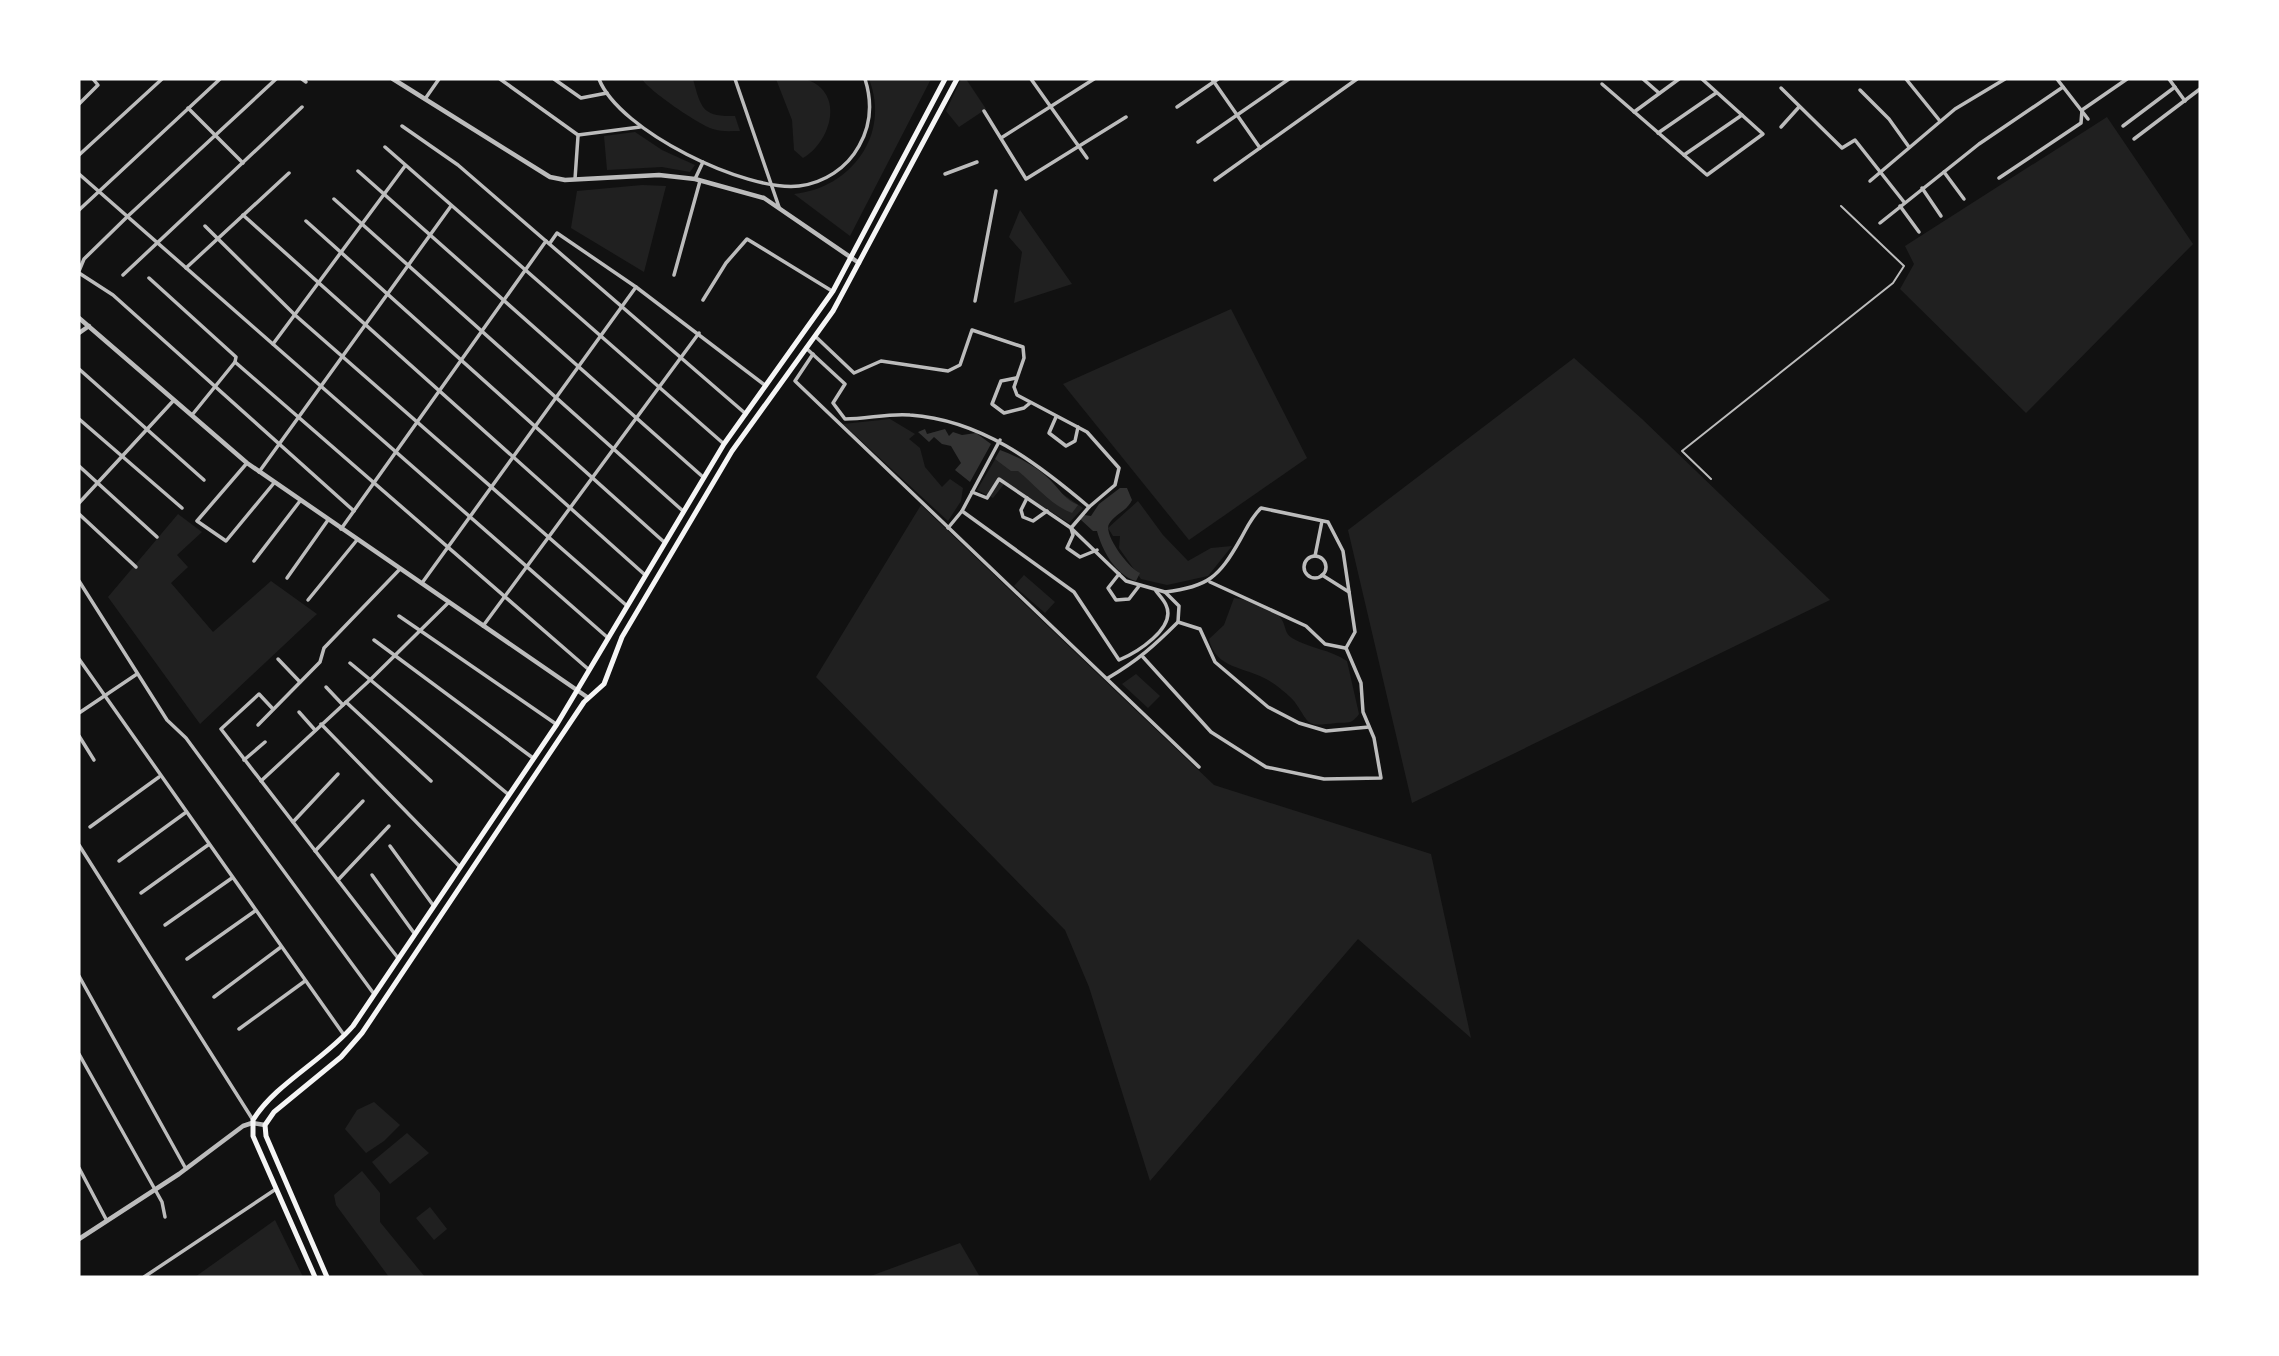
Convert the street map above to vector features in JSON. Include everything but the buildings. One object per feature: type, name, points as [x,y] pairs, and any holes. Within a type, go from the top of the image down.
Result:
[{"type":"main road","points":[[315,1277],[253,1136],[252,1122],[263,1107],[344,1036],[534,759],[724,444],[833,291],[945,79]]},
{"type":"main road","points":[[327,1277],[266,1136],[265,1125],[274,1112],[341,1057],[362,1032],[587,696],[604,684],[622,637],[732,451],[815,336],[860,263],[957,79]]},
{"type":"street","points":[[79,104],[98,85],[93,79]]},
{"type":"street","points":[[79,155],[162,79]]},
{"type":"street","points":[[79,210],[220,79]]},
{"type":"street","points":[[276,79],[84,259],[79,272],[114,295],[278,446],[354,511]]},
{"type":"street","points":[[393,79],[550,177],[575,179],[659,174],[697,180],[764,198],[860,263]]},
{"type":"street","points":[[425,99],[439,79]]},
{"type":"street","points":[[500,79],[578,135],[641,127]]},
{"type":"street","points":[[554,79],[581,99],[607,93]]},
{"type":"street","points":[[599,79],[607,93],[641,127],[677,150],[703,162],[771,184],[808,185],[826,178],[849,161],[864,137],[870,99],[865,79]]},
{"type":"street","points":[[735,79],[779,207]]},
{"type":"street","points":[[1031,79],[1087,158]]},
{"type":"street","points":[[1001,138],[1094,79]]},
{"type":"street","points":[[1198,142],[1289,79]]},
{"type":"street","points":[[1215,180],[1357,79]]},
{"type":"street","points":[[1643,79],[1660,93]]},
{"type":"street","points":[[1634,112],[1679,79]]},
{"type":"street","points":[[1602,84],[1707,175],[1763,134],[1702,79]]},
{"type":"street","points":[[1906,79],[1941,121]]},
{"type":"street","points":[[1870,181],[1941,121],[2006,79]]},
{"type":"street","points":[[2057,79],[2088,119]]},
{"type":"street","points":[[2082,110],[2127,79]]},
{"type":"street","points":[[2169,79],[2185,101]]},
{"type":"street","points":[[1177,107],[1215,80],[1260,148]]},
{"type":"street","points":[[1880,223],[1922,188],[2063,87]]},
{"type":"street","points":[[2123,125],[2175,87]]},
{"type":"street","points":[[1781,88],[1842,148],[1855,139],[1882,171],[1919,232]]},
{"type":"street","points":[[2134,139],[2200,89]]},
{"type":"street","points":[[1860,90],[1889,119],[1909,147]]},
{"type":"street","points":[[1658,133],[1716,93]]},
{"type":"street","points":[[123,275],[302,107]]},
{"type":"street","points":[[1781,127],[1799,107]]},
{"type":"street","points":[[188,108],[243,163]]},
{"type":"street","points":[[1999,178],[2081,123],[2082,110]]},
{"type":"street","points":[[984,111],[1026,178],[1126,117]]},
{"type":"street","points":[[1684,155],[1742,115]]},
{"type":"street","points":[[402,126],[458,164],[746,414]]},
{"type":"street","points":[[575,179],[578,135]]},
{"type":"street","points":[[385,147],[724,444]]},
{"type":"street","points":[[674,275],[703,162]]},
{"type":"street","points":[[945,174],[976,162]]},
{"type":"street","points":[[273,344],[405,166]]},
{"type":"street","points":[[358,170],[703,477]]},
{"type":"street","points":[[1944,172],[1964,199]]},
{"type":"street","points":[[186,268],[289,173]]},
{"type":"street","points":[[79,174],[607,638]]},
{"type":"street","points":[[1922,188],[1941,216]]},
{"type":"street","points":[[975,301],[996,191]]},
{"type":"street","points":[[334,199],[683,511]]},
{"type":"street","points":[[259,472],[450,206]]},
{"type":"street","points":[[243,215],[644,574]]},
{"type":"street","points":[[306,221],[664,542]]},
{"type":"street","points":[[205,226],[295,315],[626,605]]},
{"type":"street","points":[[341,529],[525,271],[557,233],[636,287],[766,386]]},
{"type":"street","points":[[702,300],[726,263],[747,239],[833,291]]},
{"type":"street","points":[[149,278],[236,357],[235,362],[192,415]]},
{"type":"street","points":[[421,584],[636,287]]},
{"type":"street","points":[[79,318],[259,472],[587,696]]},
{"type":"street","points":[[79,333],[89,326]]},
{"type":"street","points":[[815,336],[854,373],[881,361],[948,371],[960,365],[972,330],[1023,347],[1024,358],[1014,387],[1017,395],[1087,432],[1119,468],[1115,485],[1089,507],[1071,528],[1069,551],[1080,557],[1097,550]]},
{"type":"street","points":[[483,626],[699,334]]},
{"type":"street","points":[[806,348],[845,384],[833,403],[845,419],[906,414],[942,418],[1000,440],[1049,474],[1089,507]]},
{"type":"street","points":[[813,354],[795,381],[1199,767]]},
{"type":"street","points":[[235,362],[587,668]]},
{"type":"street","points":[[79,369],[204,480]]},
{"type":"street","points":[[1016,378],[1000,381],[992,404],[1004,412],[1024,408],[1030,403]]},
{"type":"street","points":[[79,503],[174,400]]},
{"type":"street","points":[[1056,417],[1049,433],[1066,446],[1075,441],[1078,428]]},
{"type":"street","points":[[79,419],[182,508]]},
{"type":"street","points":[[948,528],[962,511],[1000,440]]},
{"type":"street","points":[[247,463],[197,521],[226,541],[274,483]]},
{"type":"street","points":[[79,466],[157,537]]},
{"type":"street","points":[[972,492],[988,498],[999,479],[1071,528],[1097,550],[1119,574],[1139,586],[1165,592],[1210,582],[1225,565],[1249,520],[1261,508],[1328,522],[1343,551],[1355,632],[1346,648]]},
{"type":"street","points":[[1027,498],[1021,510],[1027,520],[1038,519],[1047,511]]},
{"type":"street","points":[[254,561],[300,501]]},
{"type":"street","points":[[962,511],[1074,592],[1119,660],[1148,644],[1168,616],[1167,605],[1154,590]]},
{"type":"street","points":[[79,514],[135,567]]},
{"type":"street","points":[[287,578],[328,520]]},
{"type":"street","points":[[1315,556],[1322,521]]},
{"type":"street","points":[[308,600],[357,540]]},
{"type":"street","points":[[1315,556],[1306,560],[1305,571],[1314,578],[1322,575]]},
{"type":"street","points":[[1315,556],[1325,562],[1322,575]]},
{"type":"street","points":[[258,725],[320,662],[324,648],[400,569]]},
{"type":"street","points":[[1119,574],[1108,588],[1116,600],[1129,599],[1139,586]]},
{"type":"street","points":[[1322,575],[1349,592]]},
{"type":"street","points":[[79,582],[167,720],[186,738],[374,995]]},
{"type":"street","points":[[1210,582],[1306,626],[1325,643],[1346,648]]},
{"type":"street","points":[[1108,678],[1143,657],[1178,622],[1179,606],[1165,592]]},
{"type":"street","points":[[261,781],[448,603]]},
{"type":"street","points":[[399,616],[557,724]]},
{"type":"street","points":[[1178,622],[1200,629],[1215,662],[1268,707],[1299,723],[1325,731],[1369,727]]},
{"type":"street","points":[[374,640],[534,759]]},
{"type":"street","points":[[1148,644],[1152,648]]},
{"type":"street","points":[[1143,657],[1211,733],[1266,767],[1324,779],[1381,778],[1363,712],[1361,683],[1346,648]]},
{"type":"street","points":[[79,659],[159,777],[344,1036]]},
{"type":"street","points":[[278,659],[300,681]]},
{"type":"street","points":[[350,663],[509,795]]},
{"type":"street","points":[[79,713],[137,674]]},
{"type":"street","points":[[326,687],[431,781]]},
{"type":"street","points":[[273,709],[259,694],[221,729],[398,958]]},
{"type":"street","points":[[299,712],[315,730]]},
{"type":"street","points":[[321,724],[460,867]]},
{"type":"street","points":[[79,736],[94,760]]},
{"type":"street","points":[[244,760],[265,743]]},
{"type":"street","points":[[293,822],[338,774]]},
{"type":"street","points":[[90,827],[159,777]]},
{"type":"street","points":[[316,851],[363,801]]},
{"type":"street","points":[[119,861],[185,813]]},
{"type":"street","points":[[338,880],[389,826]]},
{"type":"street","points":[[79,845],[252,1122],[265,1125]]},
{"type":"street","points":[[141,893],[208,845]]},
{"type":"street","points":[[390,846],[433,905]]},
{"type":"street","points":[[372,875],[414,933]]},
{"type":"street","points":[[165,925],[232,878]]},
{"type":"street","points":[[187,959],[256,912]]},
{"type":"street","points":[[214,997],[281,947]]},
{"type":"street","points":[[79,976],[186,1169]]},
{"type":"street","points":[[239,1029],[305,981]]},
{"type":"street","points":[[79,1054],[155,1190],[164,1208],[165,1217]]},
{"type":"street","points":[[79,1239],[252,1122]]},
{"type":"street","points":[[79,1168],[107,1221]]},
{"type":"street","points":[[144,1277],[276,1189]]},
{"type":"lane","points":[[1711,479],[1682,451],[1893,284],[1901,274],[1904,266],[1841,206]]},
{"type":"shaded area","points":[[642,79],[693,79],[705,109],[716,115],[735,116],[740,131],[719,131],[706,126],[663,99]]},
{"type":"shaded area","points":[[776,79],[805,79],[820,87],[827,96],[830,118],[827,130],[813,151],[803,158],[794,150],[792,120]]},
{"type":"shaded area","points":[[869,79],[931,79],[850,236],[794,194],[814,190],[833,181],[849,170],[861,155],[875,120]]},
{"type":"shaded area","points":[[961,79],[966,79],[986,109],[959,127],[946,111]]},
{"type":"shaded area","points":[[2107,117],[2193,244],[2026,413],[1900,289],[1914,264],[1905,246]]},
{"type":"shaded area","points":[[635,132],[662,150],[695,165],[690,172],[662,167],[607,170],[604,136]]},
{"type":"shaded area","points":[[642,185],[666,186],[644,272],[571,228],[577,191]]},
{"type":"shaded area","points":[[1020,210],[1072,284],[1014,303],[1022,252],[1009,237]]},
{"type":"shaded area","points":[[1231,309],[1307,458],[1189,540],[1063,384]]},
{"type":"shaded area","points":[[1574,358],[1642,419],[1830,600],[1412,803],[1348,530]]},
{"type":"shaded area","points":[[890,419],[915,434],[909,439],[920,448],[925,467],[942,487],[950,479],[963,488],[961,501],[948,521],[843,424]]},
{"type":"shaded area","points":[[925,429],[927,434],[945,429],[949,436],[953,432],[962,435],[976,433],[991,444],[970,482],[955,470],[961,463],[951,446],[942,444],[934,437],[929,442],[918,432]]},
{"type":"shaded area","points":[[1000,450],[1042,472],[1067,498],[1078,505],[1072,513],[1051,500],[1018,471],[1011,471],[995,459]]},
{"type":"shaded area","points":[[1000,451],[1083,508],[1069,523],[1005,483],[993,498],[977,490]]},
{"type":"shaded area","points":[[1120,488],[1127,488],[1132,500],[1109,524],[1108,529],[1118,551],[1140,573],[1136,581],[1116,568],[1106,554],[1097,531],[1093,531],[1080,519],[1084,515],[1091,516],[1099,504]]},
{"type":"shaded area","points":[[1138,501],[1163,535],[1188,561],[1211,548],[1232,546],[1208,576],[1167,585],[1141,579],[1119,548],[1120,536],[1113,536],[1108,528]]},
{"type":"shaded area","points":[[921,505],[1214,785],[1431,854],[1471,1038],[1358,939],[1150,1181],[1089,987],[1065,930],[816,677]]},
{"type":"shaded area","points":[[178,514],[202,532],[177,555],[188,567],[171,583],[213,632],[271,581],[317,614],[200,724],[108,597]]},
{"type":"shaded area","points":[[1024,575],[1055,602],[1045,613],[1014,586]]},
{"type":"shaded area","points":[[1234,598],[1267,606],[1278,614],[1292,638],[1347,661],[1359,714],[1354,720],[1313,724],[1275,684],[1232,666],[1218,656],[1209,639],[1224,625]]},
{"type":"shaded area","points":[[1136,674],[1160,696],[1148,708],[1122,684]]},
{"type":"shaded area","points":[[374,1102],[400,1125],[384,1141],[366,1153],[345,1129],[357,1110]]},
{"type":"shaded area","points":[[407,1133],[429,1153],[390,1184],[372,1162]]},
{"type":"shaded area","points":[[362,1171],[380,1193],[380,1222],[425,1277],[389,1277],[336,1205],[334,1195]]},
{"type":"shaded area","points":[[430,1207],[447,1229],[434,1240],[416,1218]]},
{"type":"shaded area","points":[[275,1220],[303,1277],[195,1277]]},
{"type":"shaded area","points":[[960,1243],[980,1277],[868,1277]]}]
